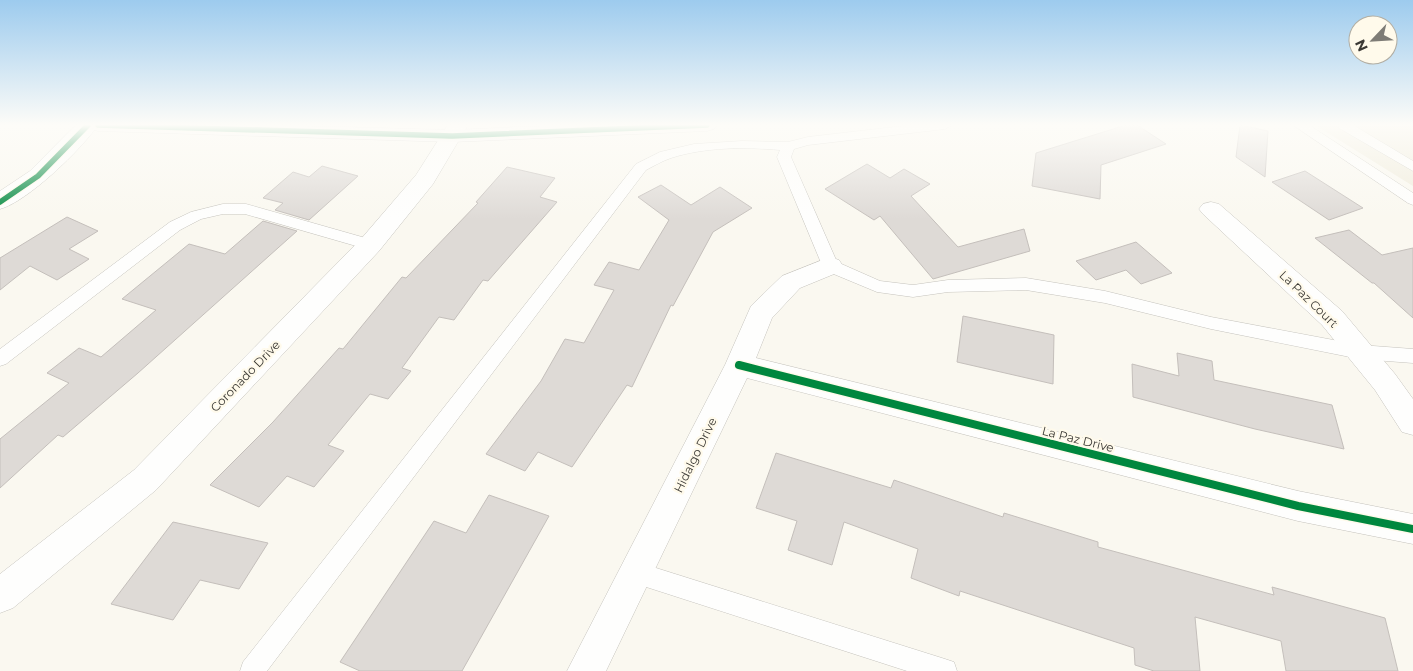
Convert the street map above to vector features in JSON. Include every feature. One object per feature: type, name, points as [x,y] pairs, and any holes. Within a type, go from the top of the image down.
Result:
[{"type":"street","points":[[0,202],[38,176],[57,156]]},
{"type":"street","name":"Coronado Drive","points":[[0,596],[145,480],[370,245],[426,178],[439,156]]},
{"type":"street","name":"La Paz Court","points":[[1211,208],[1332,318],[1385,382],[1413,423]]},
{"type":"street","name":"Hidalgo Drive","points":[[586,671],[637,573],[739,365],[760,313],[791,282],[830,266]]},
{"type":"street","name":"La Paz Drive","points":[[739,365],[1298,506],[1413,529]]},
{"type":"lane","points":[[252,671],[641,167],[662,156]]},
{"type":"lane","points":[[784,156],[830,266],[876,286],[913,291],[948,286],[1026,284],[1105,297],[1211,323],[1360,352],[1413,356]]},
{"type":"lane","points":[[1347,156],[1413,200]]},
{"type":"lane","points":[[1395,156],[1413,167]]},
{"type":"lane","points":[[0,359],[174,226],[196,215],[223,209],[246,209],[370,245]]},
{"type":"lane","points":[[637,573],[945,671]]},
{"type":"shaded area","points":[[1365,156],[1413,156],[1413,186]]},
{"type":"building","points":[[1036,156],[1128,156],[1101,165],[1100,199],[1032,186]]},
{"type":"building","points":[[1266,156],[1265,177],[1236,157]]},
{"type":"building","points":[[867,164],[890,178],[904,169],[930,184],[911,196],[958,247],[1024,229],[1030,251],[933,279],[880,216],[874,220],[825,189]]},
{"type":"building","points":[[322,166],[358,176],[309,220],[275,210],[283,203],[263,198],[293,172],[309,177]]},
{"type":"building","points":[[507,167],[555,178],[540,197],[557,202],[488,281],[483,280],[454,320],[439,317],[402,368],[411,371],[388,399],[370,394],[328,445],[344,451],[314,487],[287,476],[259,507],[210,485],[273,422],[339,348],[343,349],[402,277],[406,278],[478,203],[476,202]]},
{"type":"building","points":[[1305,171],[1363,208],[1329,220],[1272,182]]},
{"type":"building","points":[[661,185],[691,205],[720,187],[752,208],[713,232],[673,306],[671,305],[632,387],[627,385],[572,467],[538,452],[525,471],[486,454],[541,381],[565,339],[584,343],[614,290],[594,285],[609,262],[639,270],[669,220],[638,197]]},
{"type":"building","points":[[67,217],[98,231],[69,249],[89,259],[57,280],[30,266],[0,290],[0,258]]},
{"type":"building","points":[[263,221],[297,231],[138,373],[63,437],[58,435],[0,488],[0,439],[69,383],[47,373],[79,348],[101,357],[156,310],[122,299],[189,244],[225,254]]},
{"type":"building","points":[[1349,230],[1382,255],[1413,248],[1413,318],[1374,283],[1315,238]]},
{"type":"building","points":[[1136,242],[1172,273],[1141,284],[1126,270],[1096,280],[1076,261]]},
{"type":"building","points":[[963,316],[1054,335],[1053,384],[957,362]]},
{"type":"building","points":[[1177,353],[1212,361],[1214,380],[1332,405],[1344,449],[1255,429],[1133,397],[1132,364],[1179,376]]},
{"type":"building","points":[[776,453],[891,488],[894,480],[1003,517],[1004,513],[1098,542],[1098,547],[1274,595],[1272,587],[1385,618],[1398,671],[1286,671],[1281,641],[1195,617],[1200,671],[1154,671],[1135,665],[1134,648],[960,591],[959,596],[911,578],[918,549],[844,522],[832,565],[788,550],[797,521],[756,508]]},
{"type":"building","points":[[489,495],[549,516],[462,671],[360,671],[340,662],[434,521],[466,533]]},
{"type":"building","points":[[173,522],[268,543],[239,589],[200,580],[173,620],[111,604]]},
{"type":"cycle path","points":[[0,202],[38,176],[57,156]]},
{"type":"cycle path","points":[[739,365],[1298,506],[1413,529]]}]
